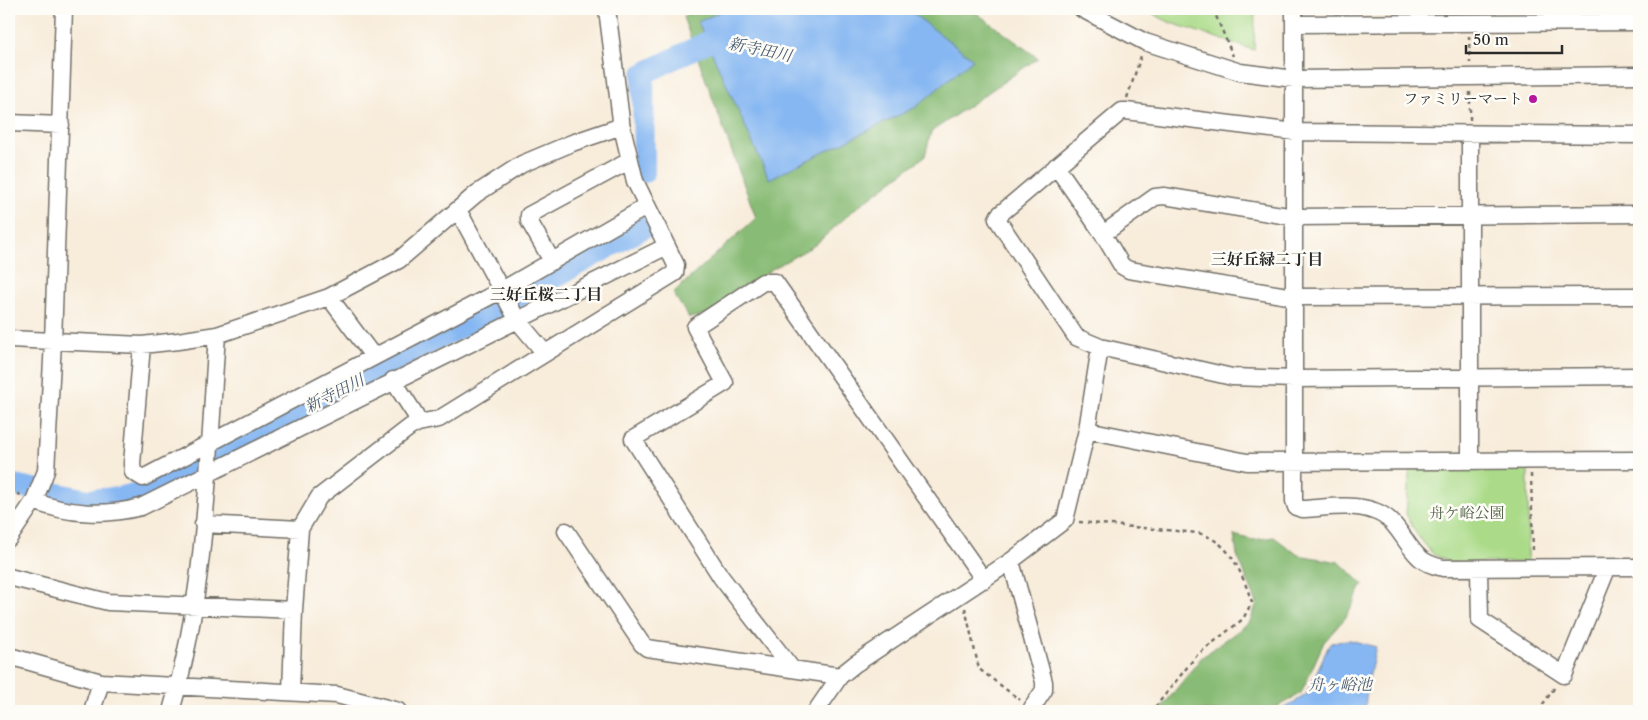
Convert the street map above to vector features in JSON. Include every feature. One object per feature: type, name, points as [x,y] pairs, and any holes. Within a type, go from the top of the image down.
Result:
[{"type":"street","points":[[9,538],[34,500],[43,480],[47,460],[53,342],[64,9]]},
{"type":"street","points":[[291,692],[294,610],[300,529],[319,497],[410,427],[418,423],[439,419],[544,352],[673,275],[677,268],[646,207],[629,160],[621,123],[607,9]]},
{"type":"street","points":[[1082,9],[1145,42],[1240,72],[1294,79],[1639,75]]},
{"type":"street","points":[[1639,22],[1469,15],[1295,16],[1294,79],[1296,507],[1302,509],[1357,508],[1373,510],[1391,521],[1419,558],[1443,568],[1639,568]]},
{"type":"street","points":[[1639,135],[1295,132],[1131,110],[1122,111],[999,215],[997,219],[1076,338],[1100,347],[1232,377],[1294,379],[1639,376]]},
{"type":"street","points":[[9,123],[61,125]]},
{"type":"street","points":[[9,339],[142,345],[217,335],[329,297],[399,260],[499,178],[522,164],[572,143],[616,129],[621,123]]},
{"type":"street","points":[[1470,135],[1470,460]]},
{"type":"street","points":[[552,261],[529,221],[529,215],[629,160]]},
{"type":"street","points":[[1056,166],[1104,234],[1122,266],[1129,270],[1294,297],[1639,296]]},
{"type":"street","points":[[1104,234],[1155,197],[1164,196],[1294,217],[1639,214]]},
{"type":"street","points":[[142,345],[132,464],[134,472],[143,478],[502,290],[646,207]]},
{"type":"street","points":[[458,210],[518,321],[544,352]]},
{"type":"street","points":[[34,500],[45,506],[83,513],[142,507],[393,380],[518,321],[667,246]]},
{"type":"street","points":[[792,669],[721,577],[633,439],[725,382],[695,327],[763,282],[775,282],[984,580]]},
{"type":"street","points":[[329,297],[373,356]]},
{"type":"street","points":[[170,711],[178,686],[193,604],[203,524],[217,335]]},
{"type":"street","points":[[816,711],[840,676],[855,664],[984,580],[1065,520],[1088,430],[1100,347]]},
{"type":"street","points":[[393,380],[416,414],[418,423]]},
{"type":"street","points":[[1088,430],[1247,462],[1639,460]]},
{"type":"street","points":[[203,524],[300,529]]},
{"type":"street","points":[[566,531],[642,644],[647,648],[840,676]]},
{"type":"street","points":[[1011,561],[1044,682],[1044,690],[1032,708]]},
{"type":"street","points":[[1479,569],[1480,620],[1564,675],[1607,569]]},
{"type":"street","points":[[9,577],[108,602],[193,604],[294,610]]},
{"type":"street","points":[[9,656],[101,682],[337,695],[398,711]]},
{"type":"street","points":[[92,711],[101,682]]},
{"type":"path","points":[[1213,9],[1240,72]]},
{"type":"path","points":[[1469,15],[1470,135]]},
{"type":"path","points":[[1122,111],[1137,69]]},
{"type":"path","points":[[1531,460],[1534,568]]},
{"type":"path","points":[[1065,520],[1205,535],[1219,542],[1240,570],[1252,602],[1249,611],[1244,619],[1197,654],[1152,711]]},
{"type":"path","points":[[962,594],[979,669],[1032,708]]},
{"type":"path","points":[[1538,711],[1564,675]]},
{"type":"green space","points":[[698,9],[971,9],[1038,58],[931,132],[925,156],[856,208],[815,245],[772,269],[708,314],[689,318],[673,293],[756,218],[683,17]]},
{"type":"green space","points":[[1143,9],[1255,9],[1254,50],[1171,23]]},
{"type":"green space","name":"舟ケ峪公園","points":[[1528,463],[1528,562],[1451,563],[1433,554],[1417,535],[1406,514],[1410,464]]},
{"type":"green space","points":[[1234,535],[1253,540],[1274,537],[1298,555],[1339,562],[1363,584],[1346,617],[1324,642],[1301,693],[1270,711],[1159,711],[1201,658],[1250,622],[1257,603],[1237,555]]},
{"type":"water","points":[[726,9],[913,9],[911,12],[973,59],[916,107],[769,179],[698,22]]},
{"type":"water","name":"舟ヶ峪池","points":[[1350,640],[1376,647],[1367,686],[1365,711],[1279,711],[1306,695],[1330,643]]},
{"type":"waterway","name":"新寺田川","points":[[644,172],[643,74],[713,39],[736,44]]},
{"type":"waterway","name":"新寺田川","points":[[9,484],[88,500],[118,498],[143,492],[526,293],[645,227]]},
{"type":"place","name":"ファミリーマート","points":[[1533,99]]},
{"type":"district","name":"三好丘緑二丁目","points":[[1267,259]]},
{"type":"district","name":"三好丘桜二丁目","points":[[546,294]]}]
